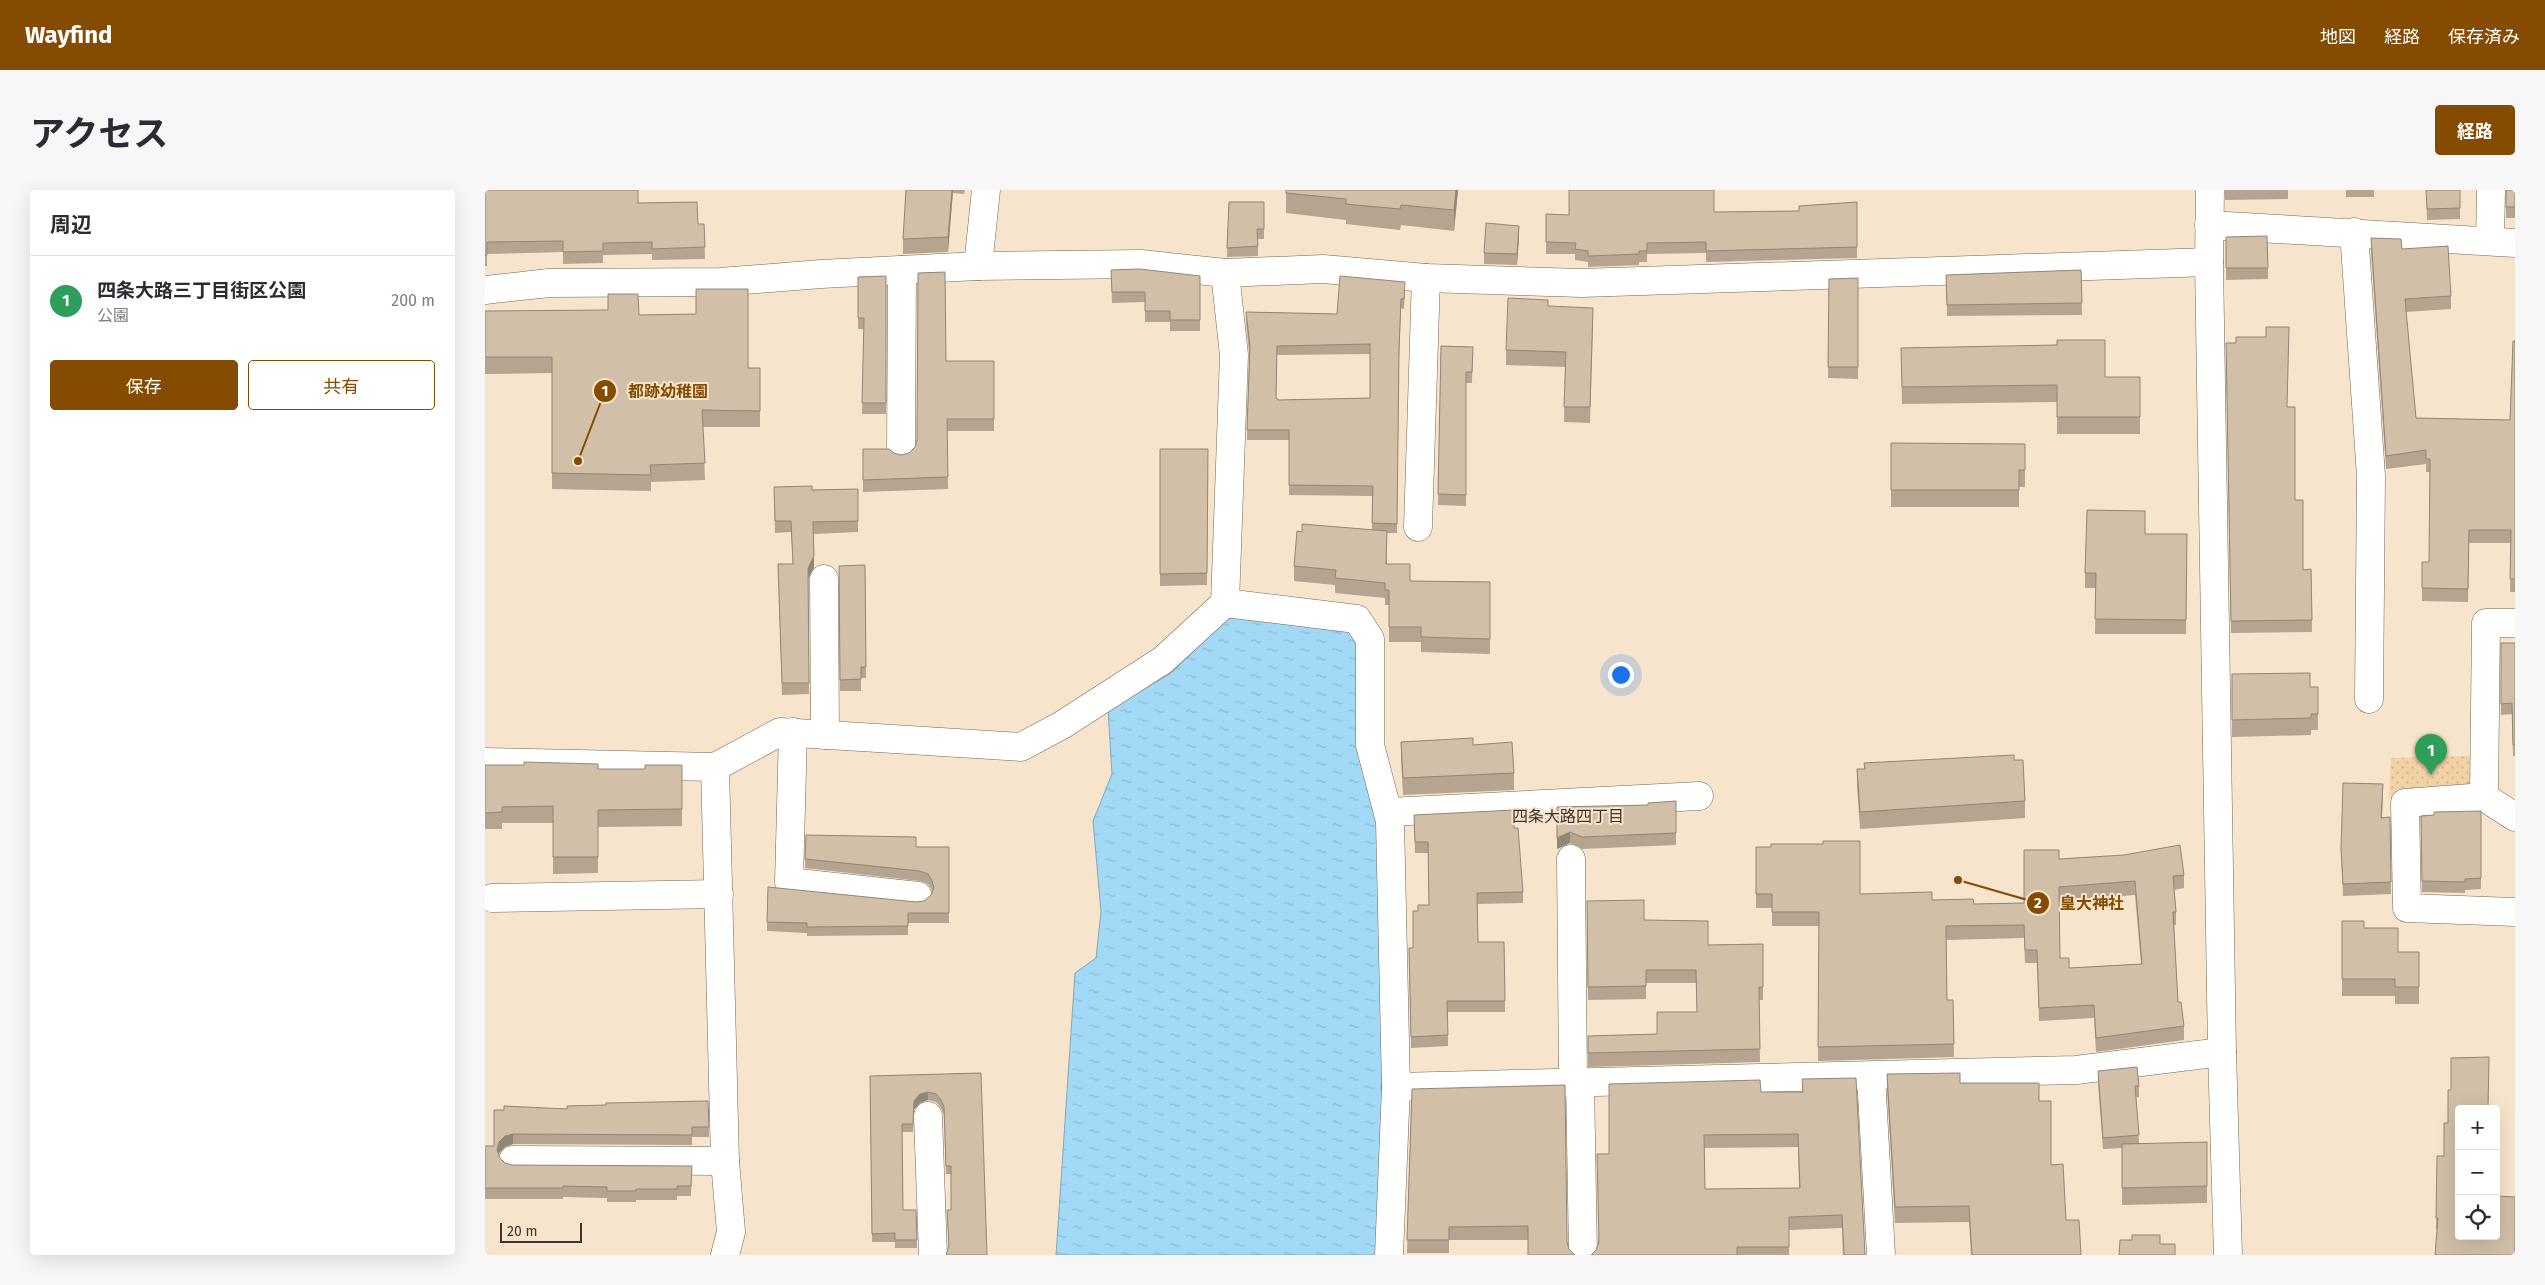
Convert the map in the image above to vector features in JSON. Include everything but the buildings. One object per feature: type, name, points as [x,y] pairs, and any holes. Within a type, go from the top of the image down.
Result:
[{"type":"street","points":[[978,266],[986,190]]},
{"type":"street","points":[[2210,190],[2209,262],[2222,1052],[2228,1255]]},
{"type":"street","points":[[2209,225],[2503,242],[2491,190]]},
{"type":"street","points":[[2354,232],[2371,476],[2369,699]]},
{"type":"street","points":[[485,290],[549,283],[720,282],[978,266],[1141,264],[1225,273],[1323,269],[1426,278],[1582,283],[2209,262]]},
{"type":"street","points":[[901,451],[902,270]]},
{"type":"street","points":[[485,762],[715,767],[780,732],[1021,747],[1062,726],[1163,660],[1225,603],[1234,356],[1225,273]]},
{"type":"street","points":[[1418,528],[1426,278]]},
{"type":"street","points":[[824,579],[825,734]]},
{"type":"street","points":[[1225,603],[1357,619],[1370,638],[1371,746],[1389,812],[1396,1087],[1389,1255]]},
{"type":"street","points":[[2484,797],[2486,623],[2515,623]]},
{"type":"street","points":[[793,732],[789,882],[918,896]]},
{"type":"street","points":[[715,767],[725,1162],[731,1232],[725,1255]]},
{"type":"street","points":[[1389,812],[1699,796]]},
{"type":"street","points":[[2515,817],[2484,797],[2405,803],[2407,908],[2515,912]]},
{"type":"street","points":[[1571,859],[1576,1082],[1583,1255]]},
{"type":"street","points":[[492,898],[719,894]]},
{"type":"street","points":[[1396,1087],[2076,1070],[2222,1052]]},
{"type":"street","points":[[1871,1076],[1881,1255]]},
{"type":"street","points":[[928,1116],[933,1255]]},
{"type":"street","points":[[513,1160],[725,1162]]},
{"type":"shaded area","points":[[2472,756],[2471,792],[2389,798],[2391,758]]},
{"type":"water","points":[[1232,614],[1348,631],[1360,642],[1384,827],[1389,1020],[1381,1089],[1389,1105],[1381,1255],[1056,1255],[1075,973],[1096,958],[1101,912],[1093,821],[1112,774],[1108,709],[1170,674]]},
{"type":"place","name":"都跡幼稚園","points":[[578,461]]},
{"type":"place","name":"四条大路三丁目街区公園","points":[[2431,775]]},
{"type":"place","name":"皇大神社","points":[[1958,880]]},
{"type":"district","name":"四条大路四丁目","points":[[1568,816]]}]
